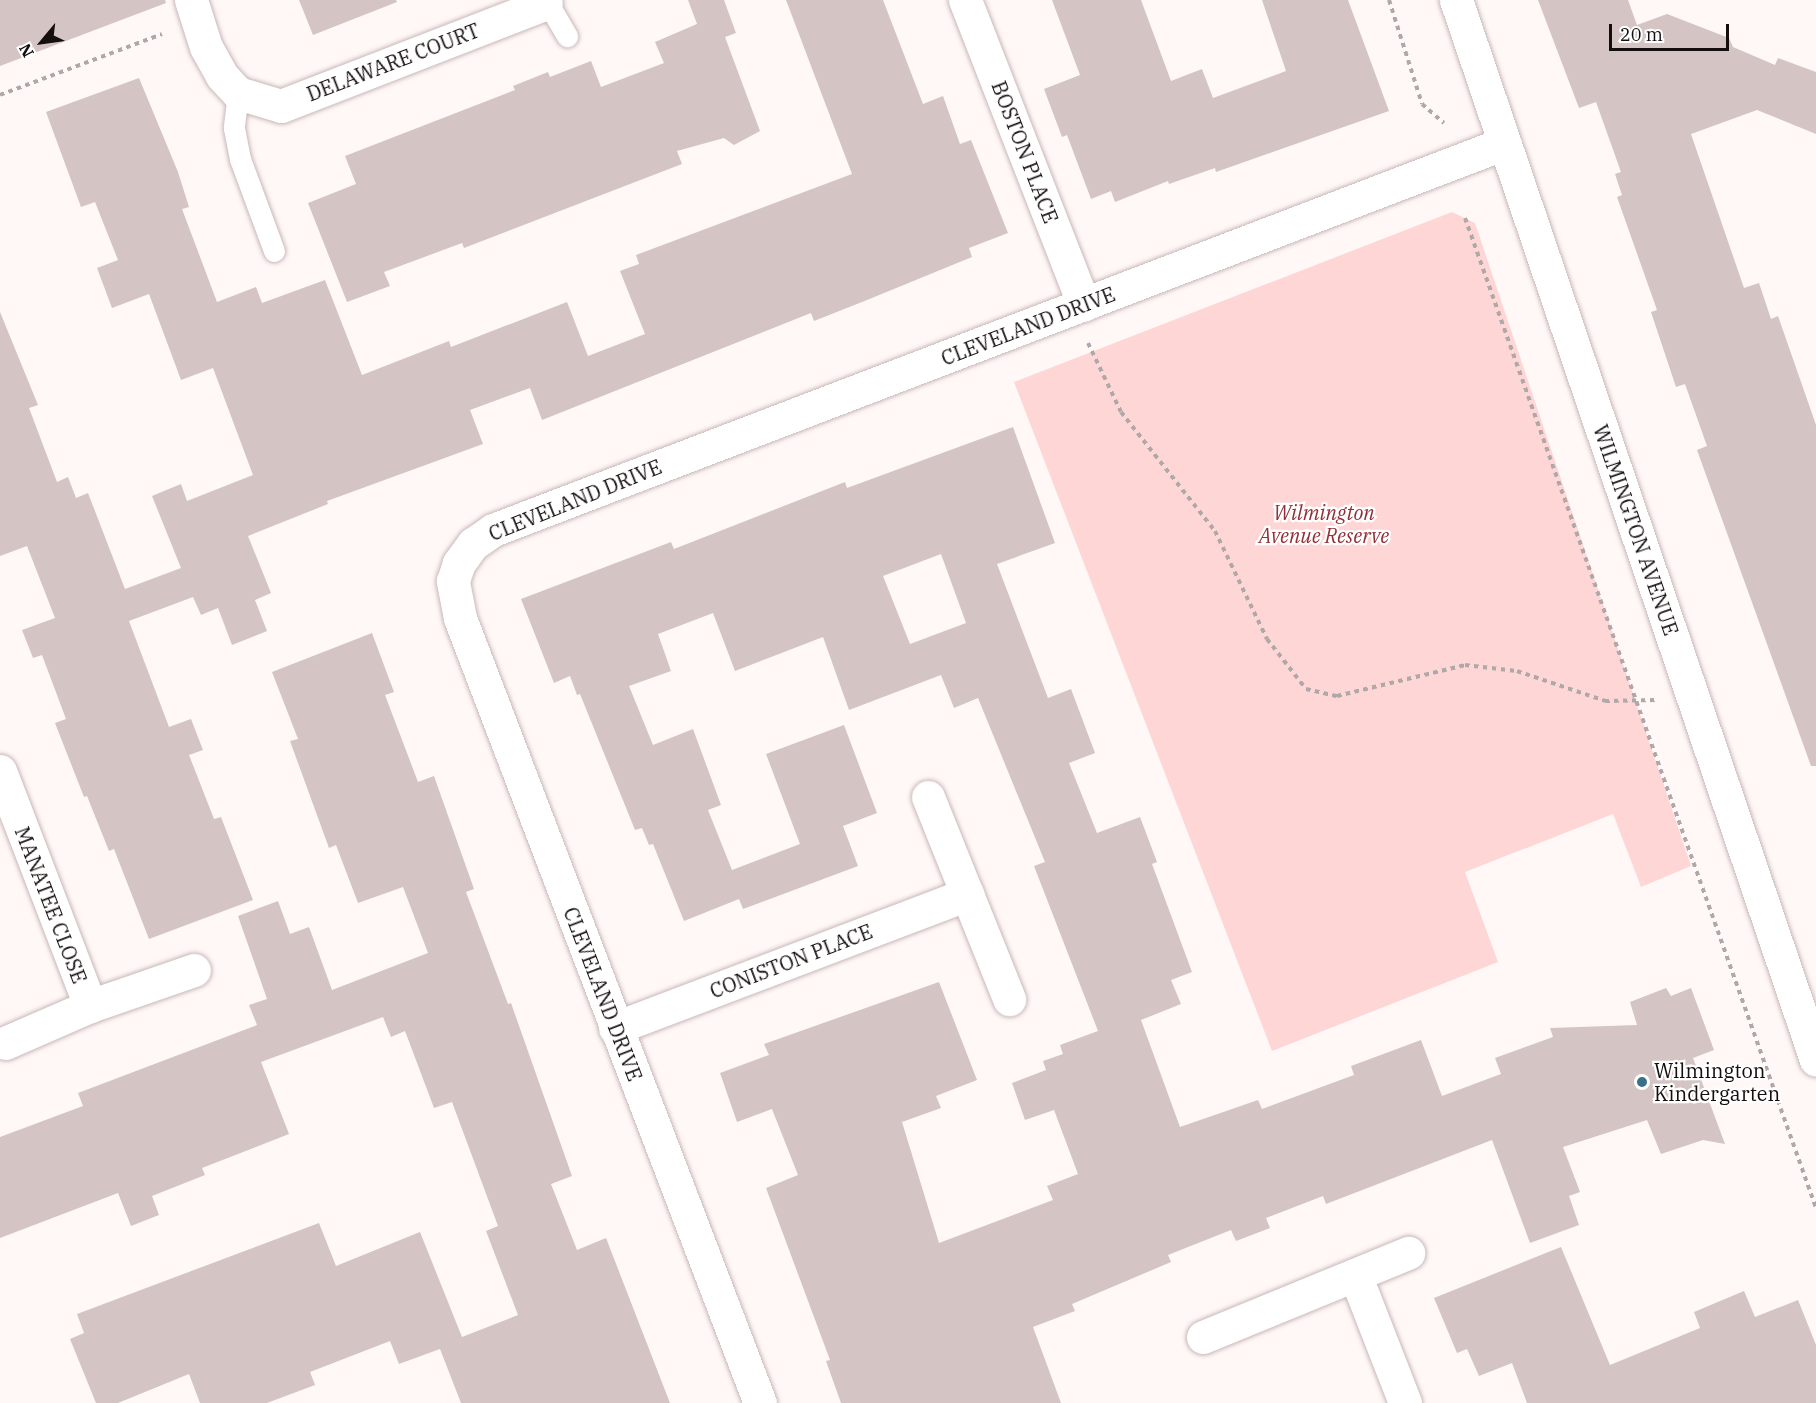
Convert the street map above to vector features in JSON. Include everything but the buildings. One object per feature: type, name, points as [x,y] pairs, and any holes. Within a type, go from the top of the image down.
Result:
[{"type":"street","name":"BOSTON PLACE","points":[[965,0],[1078,307]]},
{"type":"street","name":"WILMINGTON AVENUE","points":[[1456,0],[1816,1060]]},
{"type":"street","name":"DELAWARE COURT","points":[[238,93],[281,106],[546,1]]},
{"type":"street","points":[[195,10],[206,47],[222,76],[238,93]]},
{"type":"street","name":"CLEVELAND DRIVE","points":[[760,1403],[460,618],[453,581],[463,556],[493,530],[1505,143]]},
{"type":"street","name":"MANATEE CLOSE","points":[[0,771],[90,1006]]},
{"type":"street","points":[[928,797],[1009,999]]},
{"type":"street","name":"CONISTON PLACE","points":[[615,1028],[967,894]]},
{"type":"street","name":"MANATEE CLOSE","points":[[5,1043],[90,1006],[194,970]]},
{"type":"street","points":[[1203,1337],[1356,1277],[1408,1253]]},
{"type":"street","points":[[1356,1277],[1405,1403]]},
{"type":"lane","name":"DELAWARE COURT","points":[[546,1],[567,36]]},
{"type":"lane","points":[[238,93],[234,128],[240,159],[274,251]]},
{"type":"path","points":[[1389,0],[1422,104],[1444,123]]},
{"type":"path","points":[[0,95],[195,10]]},
{"type":"path","points":[[1465,218],[1816,1208]]},
{"type":"path","points":[[1078,307],[1121,412],[1215,531],[1267,639],[1306,689],[1337,696],[1465,665],[1516,671],[1605,701],[1637,702],[1692,696]]},
{"type":"green space","name":"Wilmington Avenue Reserve","points":[[1452,212],[1475,223],[1691,866],[1641,887],[1613,814],[1465,872],[1498,962],[1272,1051],[1014,382]]},
{"type":"place","name":"Wilmington Kindergarten","points":[[1642,1082]]}]
